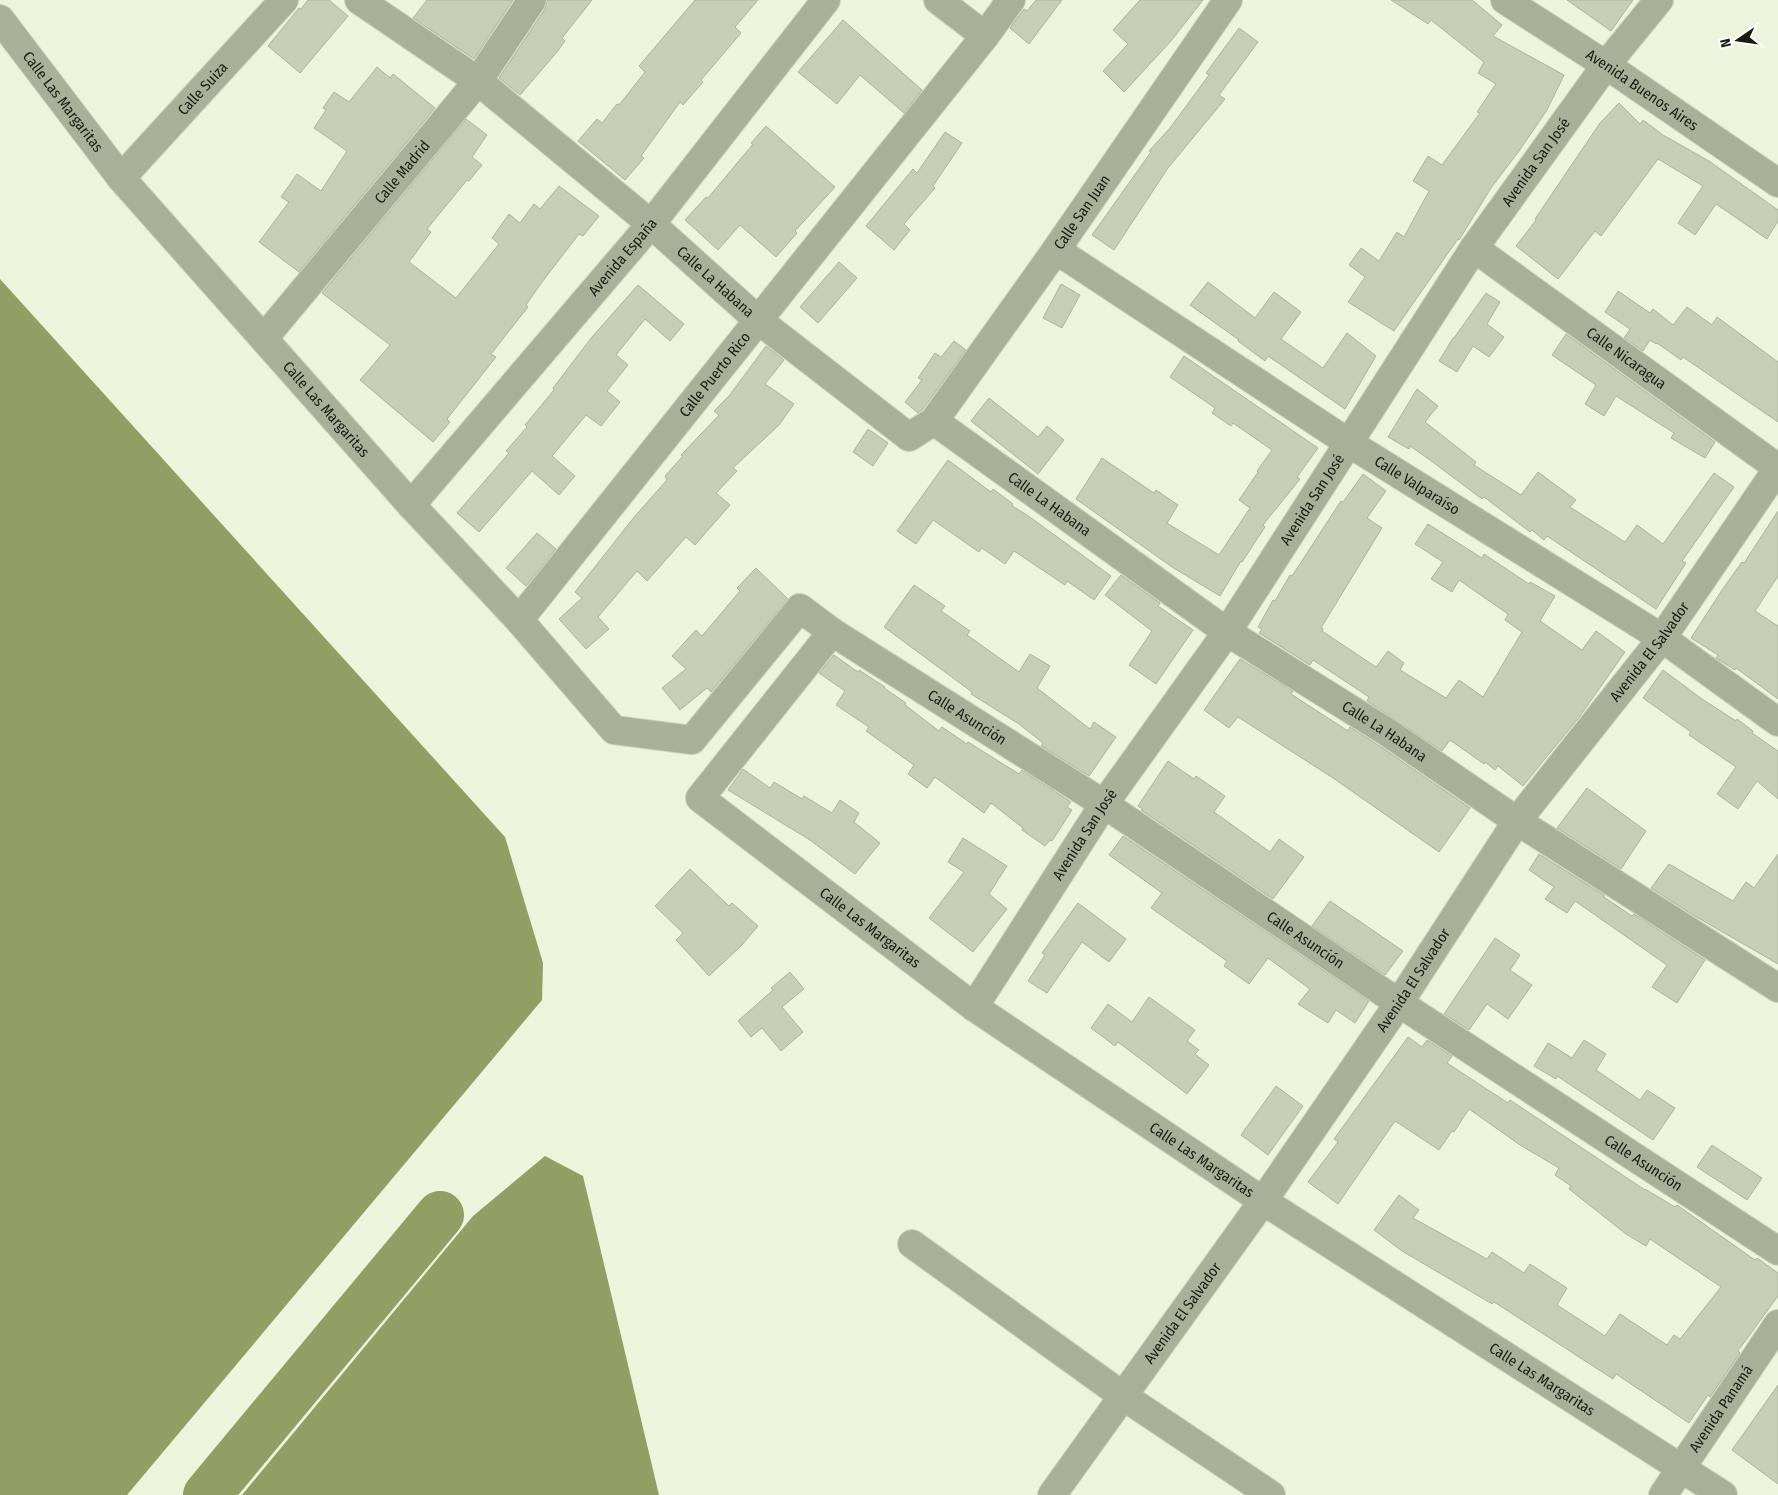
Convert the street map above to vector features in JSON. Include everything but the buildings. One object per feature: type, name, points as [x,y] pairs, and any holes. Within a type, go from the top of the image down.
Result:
[{"type":"street","name":"Calle Suiza","points":[[121,178],[284,0]]},
{"type":"street","name":"Calle La Habana","points":[[359,0],[478,81],[651,224],[758,320],[909,437],[934,421],[1227,632],[1386,732],[1517,821],[1778,988]]},
{"type":"street","name":"Calle Madrid","points":[[264,338],[478,81],[532,0]]},
{"type":"street","name":"Avenida España","points":[[411,505],[651,224],[826,0]]},
{"type":"street","points":[[938,0],[985,36]]},
{"type":"street","name":"Calle Puerto Rico","points":[[519,620],[985,36],[1011,0]]},
{"type":"street","name":"Calle San Juan","points":[[934,421],[1056,250],[1228,0]]},
{"type":"street","name":"Avenida Buenos Aires","points":[[1505,0],[1606,65],[1778,183]]},
{"type":"street","name":"Avenida San José","points":[[974,1007],[1104,804],[1227,632],[1474,248],[1606,65],[1659,0]]},
{"type":"street","name":"Calle Las Margaritas","points":[[0,19],[121,178],[411,505],[519,620],[614,730],[692,740]]},
{"type":"street","name":"Calle Nicaragua","points":[[1474,248],[1778,468]]},
{"type":"street","name":"Calle Valparaíso","points":[[1056,250],[1349,443],[1662,638],[1778,722]]},
{"type":"street","name":"Avenida El Salvador","points":[[1052,1495],[1263,1201],[1399,1003],[1517,821],[1662,638],[1778,468]]},
{"type":"street","name":"Calle Asunción","points":[[692,740],[800,608],[832,632],[1104,804],[1399,1003],[1778,1251]]},
{"type":"street","name":"Calle Las Margaritas","points":[[832,632],[700,798],[974,1007],[1263,1201],[1723,1495]]},
{"type":"street","points":[[912,1244],[1123,1396],[1271,1495]]},
{"type":"street","name":"Avenida Panamá","points":[[1663,1495],[1778,1324]]},
{"type":"shaded area","points":[[0,279],[505,837],[543,963],[542,1000],[127,1495],[0,1495]]},
{"type":"shaded area","points":[[545,1156],[583,1176],[659,1495],[242,1495],[473,1216]]},
{"type":"waterway","points":[[207,1495],[440,1215]]}]
